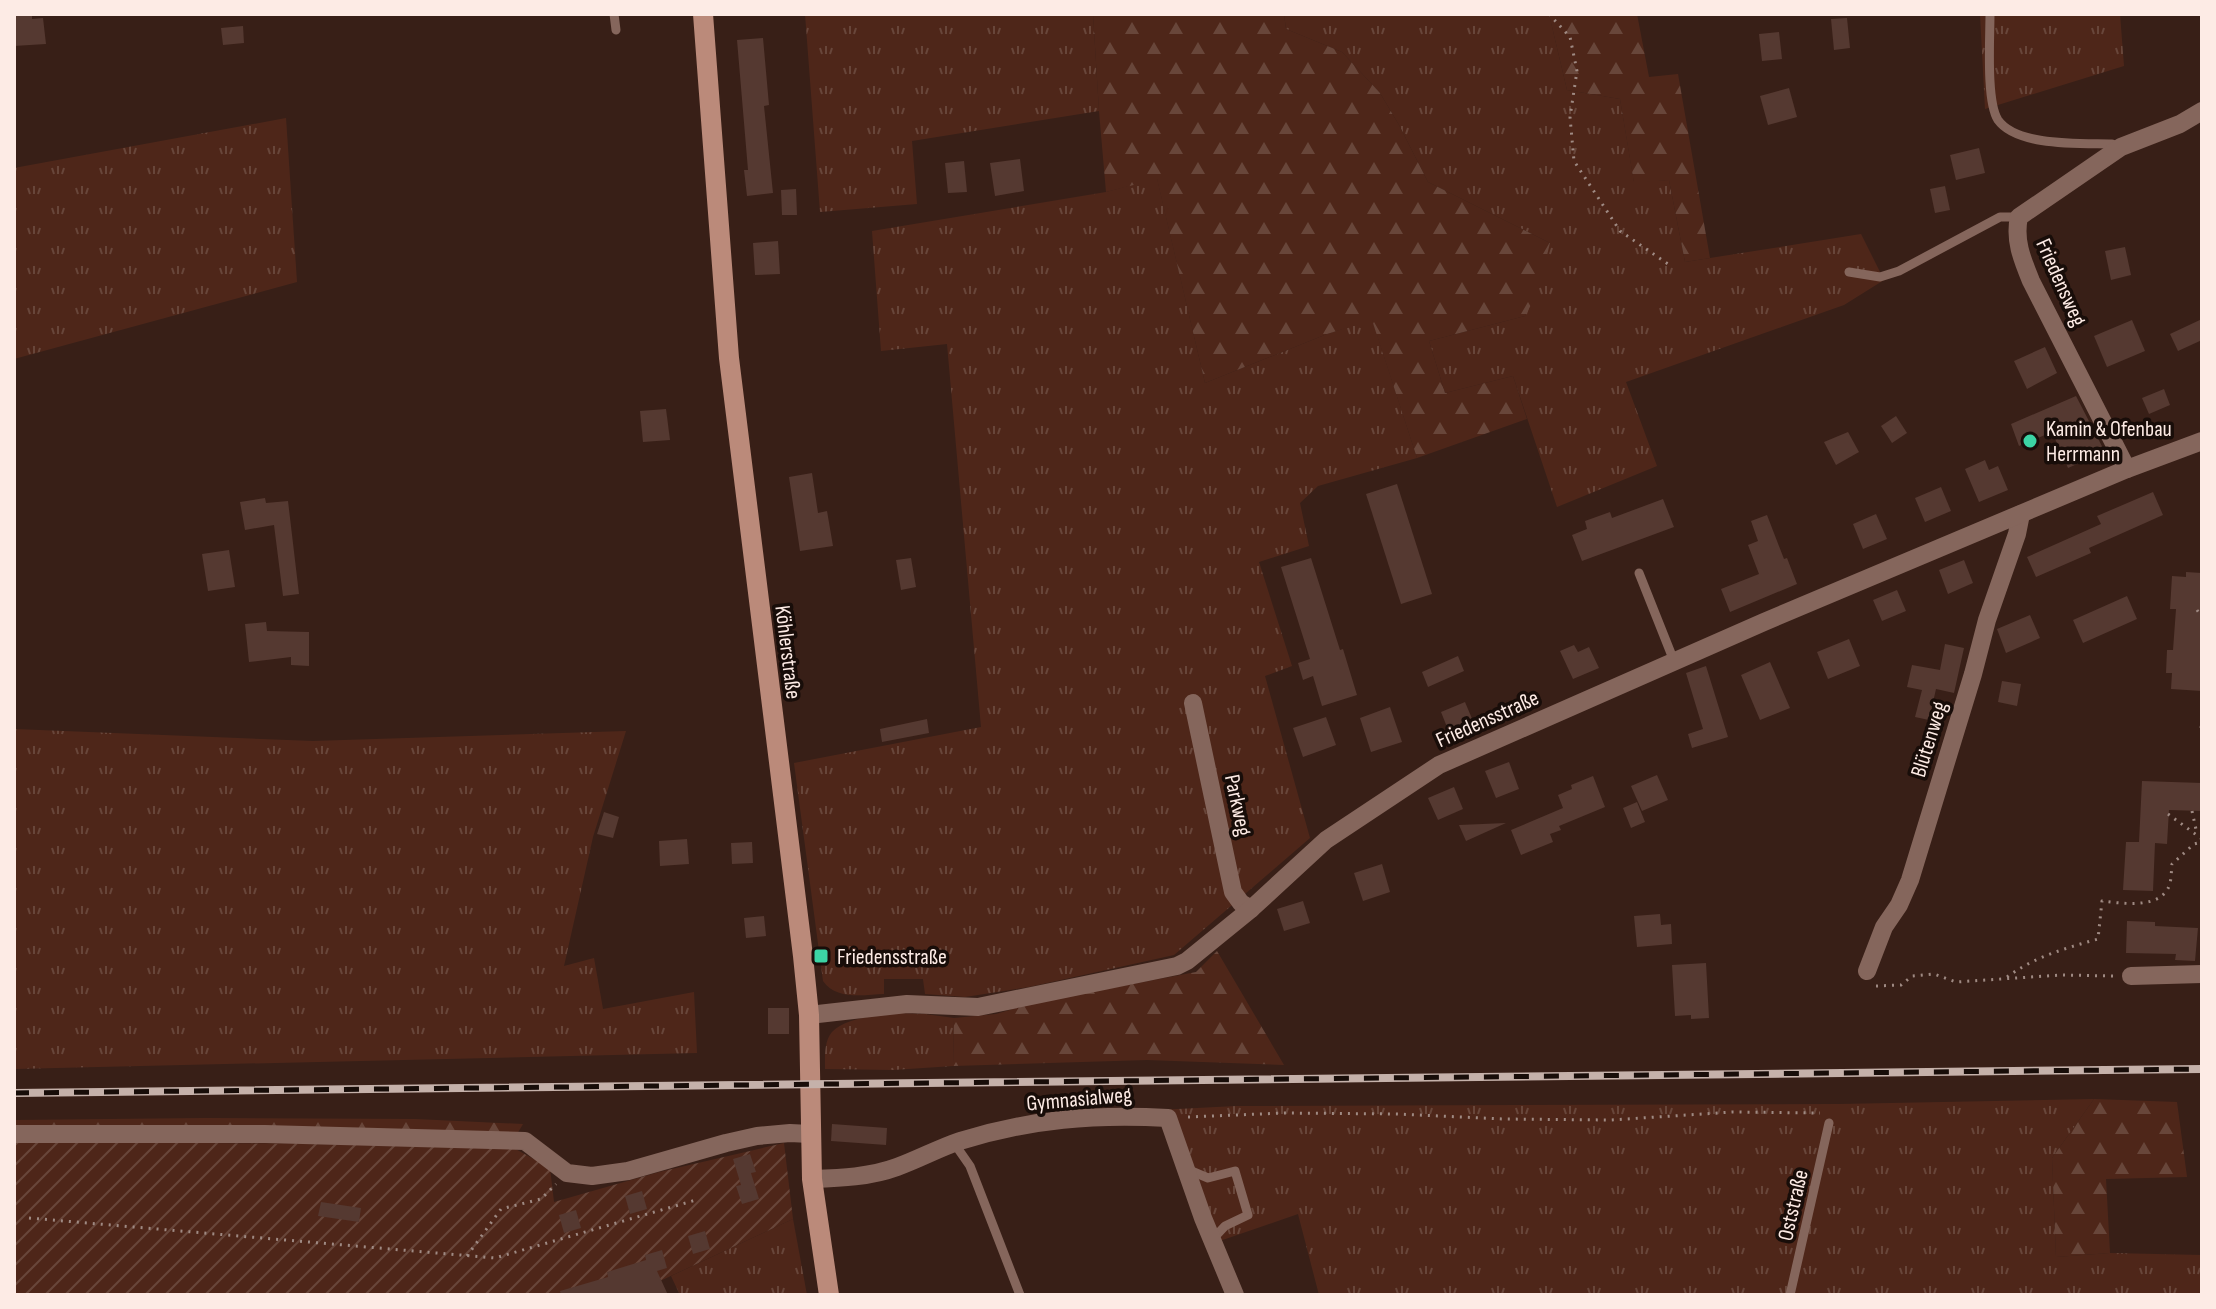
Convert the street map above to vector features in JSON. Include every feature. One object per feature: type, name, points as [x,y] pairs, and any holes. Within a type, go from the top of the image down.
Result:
[{"type":"street","name":"Köhlerstraße","points":[[703,14],[729,358],[809,1015],[812,1179],[829,1295]]},
{"type":"street","name":"Friedensweg","points":[[2127,469],[2031,281],[2020,254],[2016,232],[2019,217],[2121,147],[2180,124],[2202,111]]},
{"type":"street","name":"Friedensstraße","points":[[809,1015],[907,1004],[978,1007],[1177,966],[1251,909],[1326,840],[1439,765],[1674,661],[2127,469],[2202,441]]},
{"type":"street","name":"Blütenweg","points":[[1867,971],[1884,927],[1899,905],[1910,880],[2021,514]]},
{"type":"street","name":"Parkweg","points":[[1193,703],[1233,892],[1241,903],[1251,909]]},
{"type":"street","points":[[2131,976],[2202,974]]},
{"type":"street","name":"Gymnasialweg","points":[[812,1179],[876,1173],[896,1168],[954,1143],[1061,1119],[1115,1115],[1168,1118]]},
{"type":"street","points":[[1168,1118],[1235,1295]]},
{"type":"street","points":[[14,1134],[265,1134],[525,1141],[567,1173],[592,1176],[628,1171],[757,1136],[810,1134]]},
{"type":"lane","points":[[614,14],[616,30]]},
{"type":"lane","points":[[1990,14],[1991,96],[1997,118],[2008,129],[2022,136],[2121,147]]},
{"type":"lane","points":[[1849,272],[1880,277],[1890,274],[2000,217],[2019,217]]},
{"type":"lane","points":[[1639,573],[1674,661]]},
{"type":"lane","name":"Oststraße","points":[[1790,1295],[1829,1123]]},
{"type":"lane","points":[[954,1143],[970,1166],[1020,1295]]},
{"type":"lane","points":[[1186,1168],[1208,1178],[1235,1171],[1248,1215],[1225,1226],[1212,1240]]},
{"type":"path","points":[[1549,14],[1570,37],[1577,71],[1570,117],[1574,161],[1620,231],[1668,264]]},
{"type":"path","points":[[2197,610],[2202,617]]},
{"type":"path","points":[[2201,728],[2202,722]]},
{"type":"path","points":[[2192,811],[2201,839]]},
{"type":"path","points":[[2168,814],[2201,839]]},
{"type":"path","points":[[2004,978],[2064,948],[2098,939],[2102,901],[2126,904],[2150,901],[2162,895],[2169,888],[2172,864],[2201,839]]},
{"type":"path","points":[[1867,971],[1871,986],[1901,985],[1912,976],[1934,974],[1956,982],[2061,975],[2131,976]]},
{"type":"path","points":[[1168,1118],[1284,1113],[1611,1120],[1733,1112],[1822,1113],[1829,1123]]},
{"type":"path","points":[[466,1257],[501,1209],[541,1199],[567,1173]]},
{"type":"path","points":[[29,1218],[495,1258],[696,1200]]},
{"type":"green space","points":[[805,14],[1093,14],[1099,111],[912,141],[917,204],[820,212]]},
{"type":"green space","points":[[1093,14],[1284,14],[1286,29],[1342,52],[1380,93],[1428,182],[1550,243],[1538,292],[1525,316],[1429,341],[1445,393],[1513,376],[1527,419],[1417,458],[1372,320],[1327,334],[1205,383],[1157,179],[1106,192]]},
{"type":"green space","points":[[1284,14],[1549,14],[1567,90],[1620,99],[1634,182],[1669,180],[1685,262],[1861,234],[1884,280],[1844,305],[1626,382],[1657,466],[1557,507],[1513,376],[1445,393],[1429,341],[1525,316],[1550,243],[1428,182],[1380,93],[1342,52],[1286,29]]},
{"type":"green space","points":[[1549,14],[1637,14],[1649,77],[1678,74],[1710,258],[1685,262],[1669,180],[1634,183],[1620,99],[1567,90]]},
{"type":"green space","points":[[1980,14],[2120,14],[2124,66],[1985,109]]},
{"type":"green space","points":[[286,118],[297,282],[14,359],[14,168]]},
{"type":"green space","points":[[1157,178],[1205,383],[1372,319],[1417,458],[1318,486],[1300,503],[1309,546],[1259,562],[1292,666],[1265,676],[1310,838],[1174,955],[1029,987],[965,997],[925,994],[923,979],[884,979],[884,994],[842,994],[823,981],[794,763],[981,727],[947,344],[881,351],[872,231],[1106,192]]},
{"type":"green space","points":[[14,729],[313,741],[626,731],[593,837],[564,966],[594,958],[603,1009],[694,992],[697,1053],[14,1069]]},
{"type":"green space","points":[[1217,951],[1284,1065],[1147,1060],[953,1066],[954,1018],[996,1014],[1037,1002],[1196,972]]},
{"type":"green space","points":[[899,1013],[954,1018],[953,1066],[893,1070],[825,1069],[828,1040],[838,1027],[864,1018]]},
{"type":"green space","points":[[2094,1099],[2052,1158],[2056,1257],[2110,1253],[2202,1255],[2202,1295],[1319,1295],[1298,1214],[1208,1245],[1158,1110],[1236,1106],[1840,1104]]},
{"type":"green space","points":[[2094,1099],[2177,1102],[2187,1177],[2106,1179],[2110,1253],[2056,1257],[2052,1158]]},
{"type":"green space","points":[[415,1119],[523,1124],[510,1146],[14,1141],[14,1120]]},
{"type":"green space","points":[[14,1141],[510,1146],[550,1168],[554,1202],[659,1172],[784,1143],[793,1219],[630,1295],[14,1295]]},
{"type":"green space","points":[[793,1219],[807,1295],[680,1295],[671,1276]]},
{"type":"building","points":[[14,14],[32,14],[32,19],[43,18],[46,44],[14,46]]},
{"type":"building","points":[[1847,18],[1850,48],[1834,50],[1831,19]]},
{"type":"building","points":[[243,26],[244,43],[223,45],[221,28]]},
{"type":"building","points":[[1779,32],[1782,59],[1762,61],[1759,34]]},
{"type":"building","points":[[763,38],[769,105],[764,106],[773,193],[747,196],[744,170],[748,170],[737,40]]},
{"type":"building","points":[[1789,88],[1797,117],[1768,125],[1760,96]]},
{"type":"building","points":[[1979,148],[1985,173],[1956,180],[1950,155]]},
{"type":"building","points":[[1020,159],[1024,191],[995,196],[990,163]]},
{"type":"building","points":[[964,161],[967,192],[948,193],[945,163]]},
{"type":"building","points":[[1945,186],[1950,210],[1935,213],[1930,189]]},
{"type":"building","points":[[796,189],[797,215],[782,215],[781,190]]},
{"type":"building","points":[[778,241],[780,274],[755,275],[753,243]]},
{"type":"building","points":[[2125,247],[2131,275],[2111,280],[2105,251]]},
{"type":"building","points":[[2202,319],[2202,340],[2178,351],[2170,334]]},
{"type":"building","points":[[2132,320],[2145,351],[2107,367],[2094,336]]},
{"type":"building","points":[[2045,347],[2057,373],[2027,389],[2014,361]]},
{"type":"building","points":[[2164,389],[2170,405],[2149,414],[2142,398]]},
{"type":"building","points":[[2076,396],[2105,452],[2068,468],[2052,432],[2019,446],[2011,424]]},
{"type":"building","points":[[666,409],[670,440],[643,442],[640,411]]},
{"type":"building","points":[[1896,416],[1907,433],[1892,443],[1881,426]]},
{"type":"building","points":[[1848,432],[1859,452],[1836,465],[1824,442]]},
{"type":"building","points":[[1985,460],[1989,470],[1998,466],[2008,490],[1979,502],[1965,469]]},
{"type":"building","points":[[812,473],[818,513],[827,511],[833,546],[800,551],[789,477]]},
{"type":"building","points":[[1397,484],[1432,594],[1401,604],[1366,494]]},
{"type":"building","points":[[1941,487],[1951,511],[1925,522],[1915,498]]},
{"type":"building","points":[[2153,492],[2163,515],[2089,548],[2091,553],[2036,577],[2027,557],[2101,524],[2097,516]]},
{"type":"building","points":[[265,498],[266,503],[288,501],[299,594],[283,596],[274,525],[245,530],[240,502]]},
{"type":"building","points":[[1663,499],[1674,527],[1582,561],[1572,535],[1587,529],[1585,521],[1610,512],[1612,518]]},
{"type":"building","points":[[1876,514],[1887,539],[1863,549],[1853,524]]},
{"type":"building","points":[[1767,515],[1797,584],[1730,612],[1721,589],[1759,574],[1748,545],[1758,541],[1751,521]]},
{"type":"building","points":[[229,550],[235,587],[208,591],[202,554]]},
{"type":"building","points":[[911,558],[916,587],[901,590],[896,560]]},
{"type":"building","points":[[1311,558],[1357,695],[1322,706],[1313,676],[1303,680],[1298,663],[1310,659],[1281,567]]},
{"type":"building","points":[[1964,560],[1973,583],[1948,594],[1939,570]]},
{"type":"building","points":[[2186,572],[2202,573],[2202,691],[2171,689],[2172,673],[2166,673],[2167,650],[2173,650],[2176,609],[2170,609],[2172,576],[2186,577]]},
{"type":"building","points":[[1897,590],[1906,611],[1882,621],[1873,600]]},
{"type":"building","points":[[2127,596],[2137,619],[2083,643],[2073,620]]},
{"type":"building","points":[[2030,615],[2040,638],[2006,653],[1997,629]]},
{"type":"building","points":[[266,622],[267,631],[309,632],[309,666],[291,665],[291,657],[249,662],[245,624]]},
{"type":"building","points":[[1849,639],[1860,666],[1828,679],[1817,652]]},
{"type":"building","points":[[1945,644],[1964,648],[1954,693],[1936,689],[1929,720],[1915,717],[1922,690],[1907,687],[1912,665],[1940,670]]},
{"type":"building","points":[[1574,645],[1578,652],[1589,647],[1599,668],[1573,679],[1560,651]]},
{"type":"building","points":[[1458,656],[1464,671],[1428,687],[1422,672]]},
{"type":"building","points":[[1770,662],[1790,708],[1760,720],[1741,675]]},
{"type":"building","points":[[1706,666],[1728,737],[1692,748],[1688,734],[1703,729],[1686,673]]},
{"type":"building","points":[[2002,681],[2021,684],[2017,706],[1998,702]]},
{"type":"building","points":[[1465,702],[1473,721],[1449,732],[1441,712]]},
{"type":"building","points":[[1390,707],[1402,742],[1371,752],[1360,718]]},
{"type":"building","points":[[1326,717],[1336,745],[1303,757],[1293,728]]},
{"type":"building","points":[[927,719],[929,733],[882,742],[880,729]]},
{"type":"building","points":[[1509,762],[1519,789],[1496,798],[1485,771]]},
{"type":"building","points":[[1657,775],[1668,800],[1642,811],[1631,786]]},
{"type":"building","points":[[1593,776],[1605,807],[1559,826],[1561,830],[1550,834],[1553,842],[1521,855],[1511,830],[1563,808],[1558,795],[1572,789],[1571,785]]},
{"type":"building","points":[[2142,781],[2202,783],[2202,811],[2169,810],[2167,844],[2155,843],[2153,891],[2123,890],[2126,842],[2139,842]]},
{"type":"building","points":[[1454,787],[1463,809],[1438,820],[1428,798]]},
{"type":"building","points":[[1637,802],[1645,822],[1631,828],[1623,808]]},
{"type":"building","points":[[604,812],[619,817],[613,838],[597,834]]},
{"type":"building","points":[[1506,823],[1466,841],[1459,825]]},
{"type":"building","points":[[687,839],[689,864],[660,866],[659,841]]},
{"type":"building","points":[[752,842],[753,863],[732,864],[731,843]]},
{"type":"building","points":[[1382,864],[1390,892],[1363,901],[1354,873]]},
{"type":"building","points":[[1303,901],[1310,923],[1284,931],[1277,909]]},
{"type":"building","points":[[1660,914],[1661,925],[1671,924],[1672,944],[1637,947],[1634,916]]},
{"type":"building","points":[[764,916],[766,936],[746,938],[744,918]]},
{"type":"building","points":[[2127,921],[2198,928],[2195,961],[2175,960],[2176,954],[2126,953]]},
{"type":"building","points":[[1706,963],[1709,1018],[1675,1016],[1672,965]]},
{"type":"building","points":[[768,1008],[789,1008],[789,1034],[768,1034]]},
{"type":"building","points":[[832,1124],[887,1128],[886,1145],[831,1141]]},
{"type":"building","points":[[750,1154],[756,1172],[751,1173],[759,1199],[742,1204],[736,1186],[741,1185],[733,1159]]},
{"type":"building","points":[[642,1191],[647,1209],[630,1214],[625,1196]]},
{"type":"building","points":[[321,1202],[361,1208],[359,1222],[318,1216]]},
{"type":"building","points":[[576,1210],[581,1228],[564,1233],[559,1215]]},
{"type":"building","points":[[705,1231],[710,1249],[693,1254],[688,1236]]},
{"type":"building","points":[[662,1250],[667,1268],[657,1271],[668,1295],[561,1295],[560,1291],[608,1277],[607,1272],[646,1260],[645,1255]]},
{"type":"railway","points":[[14,1093],[2202,1069]]},
{"type":"place","name":"Kamin & Ofenbau Herrmann","points":[[2030,441]]},
{"type":"place","name":"Friedensstraße","points":[[821,956]]}]
